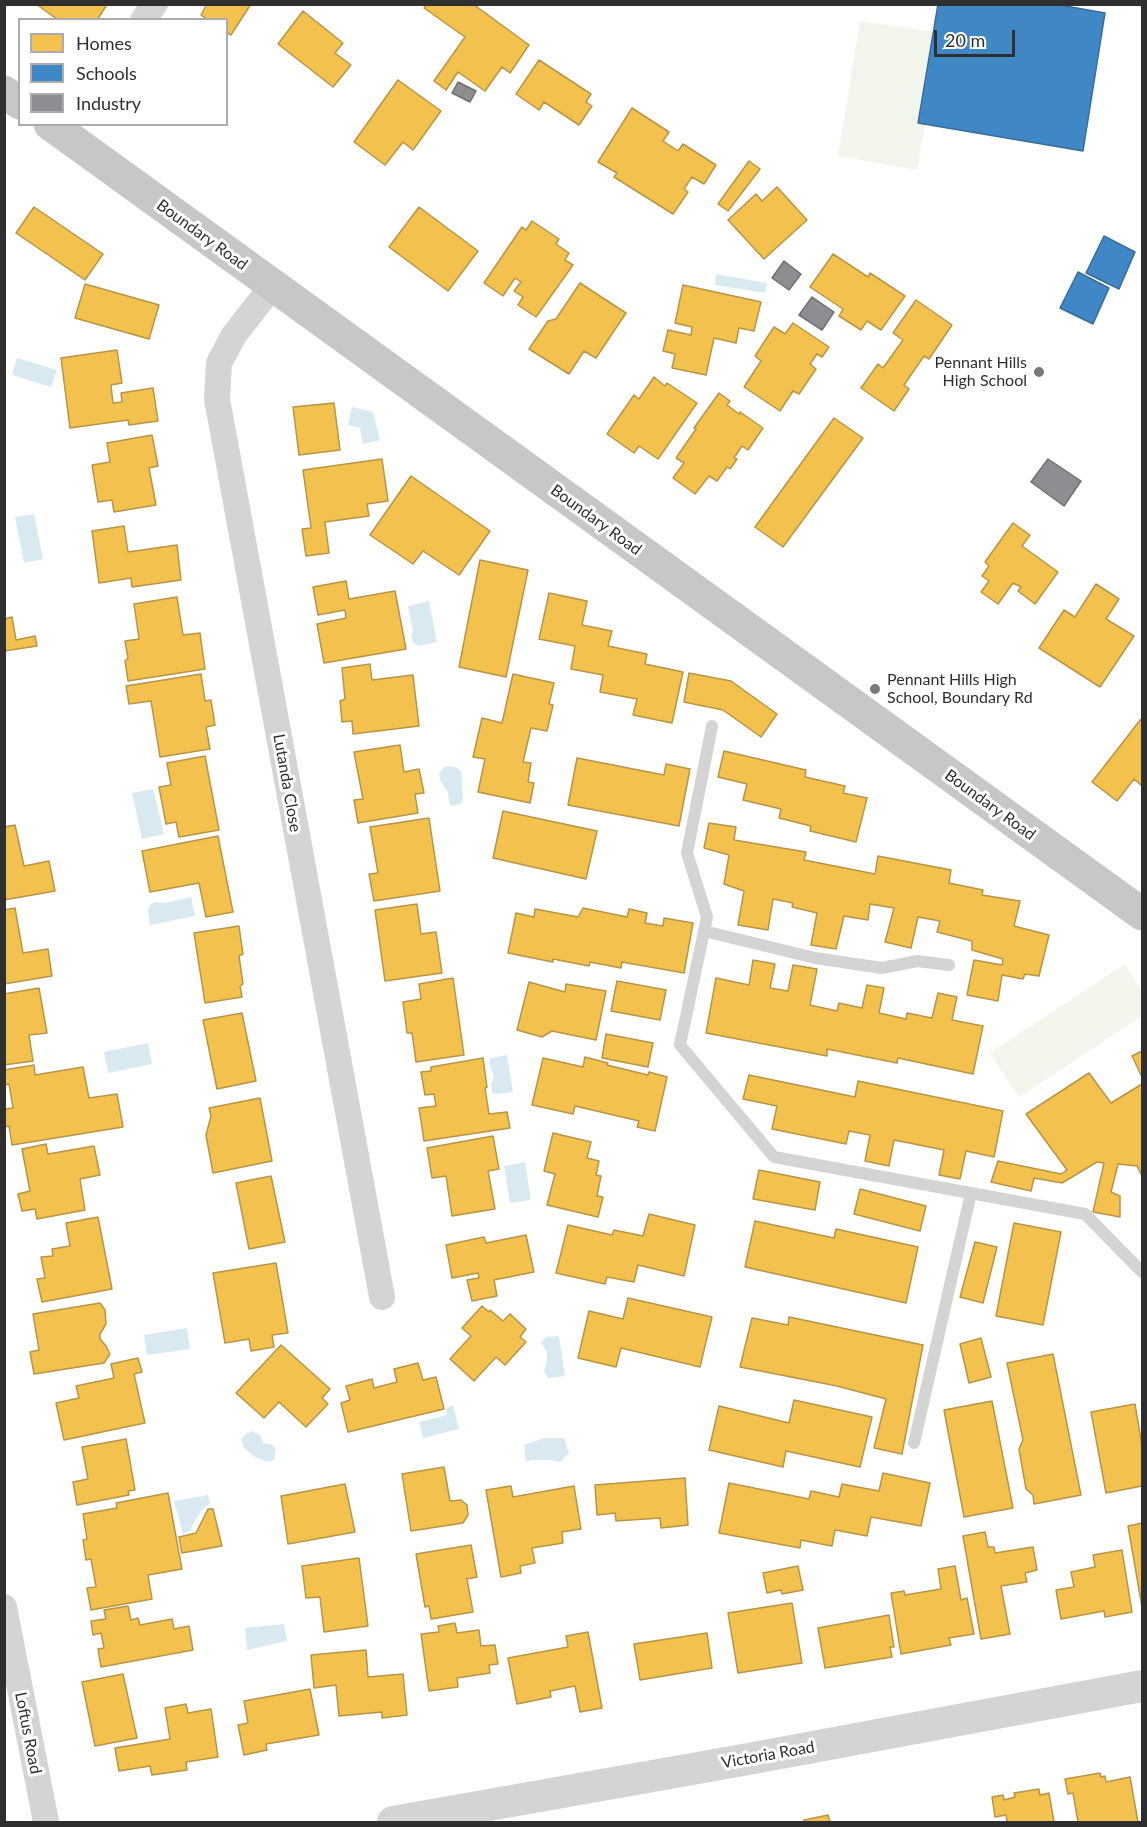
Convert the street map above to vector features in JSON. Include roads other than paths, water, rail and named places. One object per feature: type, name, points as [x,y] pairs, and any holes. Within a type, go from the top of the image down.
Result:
[{"type":"main road","points":[[4,92],[18,102]]},
{"type":"main road","name":"Boundary Road","points":[[56,126],[1143,914]]},
{"type":"street","points":[[144,18],[155,4]]},
{"type":"street","name":"Lutanda Close","points":[[273,285],[234,335],[219,363],[217,399],[382,1297]]},
{"type":"street","name":"Loftus Road","points":[[4,1607],[46,1822]]},
{"type":"street","name":"Victoria Road","points":[[393,1822],[1143,1686]]},
{"type":"lane","points":[[712,726],[687,853],[707,917],[680,1045],[774,1157],[1085,1214],[1143,1272]]},
{"type":"lane","points":[[704,931],[815,958],[882,969],[917,961],[949,965]]},
{"type":"lane","points":[[914,1443],[971,1193]]},
{"type":"place","name":"Pennant Hills High School","points":[[1039,372]]},
{"type":"place","name":"Pennant Hills High School, Boundary Rd","points":[[875,689]]}]
